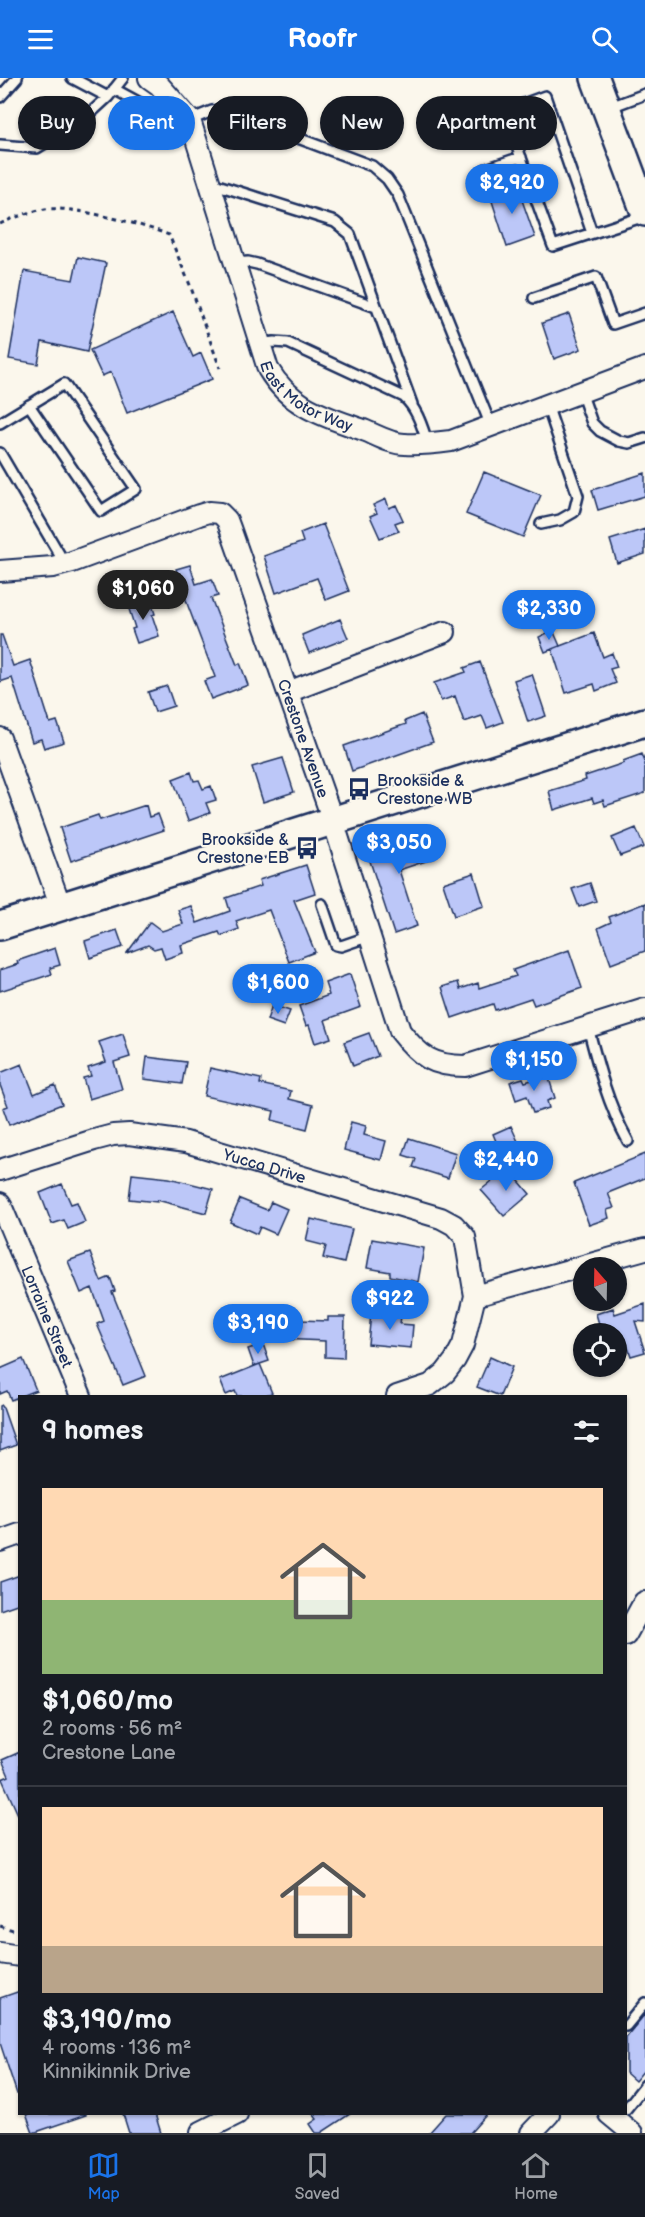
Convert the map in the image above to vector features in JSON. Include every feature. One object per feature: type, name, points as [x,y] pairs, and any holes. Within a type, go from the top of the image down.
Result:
[{"type":"street","name":"East Motor Way","points":[[149,78],[169,96]]},
{"type":"street","points":[[595,78],[645,214]]},
{"type":"street","name":"East Motor Way","points":[[195,142],[268,369],[276,382],[306,408],[402,444],[428,444],[451,441],[645,368]]},
{"type":"street","name":"Crestone Avenue","points":[[65,564],[199,515],[209,512],[220,513],[227,520],[230,528],[333,821],[400,1031],[415,1050],[430,1060],[445,1066],[465,1066],[588,1027]]},
{"type":"street","points":[[0,571],[65,564]]},
{"type":"street","points":[[288,692],[445,632]]},
{"type":"street","points":[[0,926],[645,722]]},
{"type":"street","points":[[0,738],[61,907]]},
{"type":"street","points":[[588,1027],[645,1009]]},
{"type":"street","name":"Yucca Drive","points":[[0,1170],[113,1135],[129,1134],[186,1142],[441,1218],[454,1225],[465,1237],[476,1296]]},
{"type":"street","name":"Lorraine Street","points":[[0,1203],[81,1395]]},
{"type":"street","points":[[400,1395],[430,1384],[445,1373],[463,1345],[476,1296],[645,1249]]},
{"type":"street","points":[[0,1541],[18,1535]]},
{"type":"street","points":[[627,1609],[645,1601]]},
{"type":"street","points":[[627,1633],[645,1601]]},
{"type":"street","points":[[0,1953],[18,1956]]},
{"type":"street","points":[[199,2126],[234,2115]]},
{"type":"street","points":[[531,2133],[548,2115]]},
{"type":"street","points":[[619,2115],[632,2133]]},
{"type":"lane","points":[[0,97],[17,78]]},
{"type":"lane","points":[[72,78],[118,96]]},
{"type":"lane","points":[[0,145],[37,148],[82,120],[111,93],[123,78]]},
{"type":"lane","points":[[607,108],[645,94]]},
{"type":"lane","points":[[592,233],[545,96],[504,111],[553,246],[592,233],[645,214]]},
{"type":"lane","points":[[195,113],[224,110],[372,166],[387,179],[398,195],[491,426]]},
{"type":"lane","points":[[486,170],[521,157]]},
{"type":"lane","points":[[210,183],[335,222],[350,234],[428,444]]},
{"type":"lane","points":[[234,263],[257,264],[376,307]]},
{"type":"lane","points":[[534,298],[596,277],[613,324],[645,313]]},
{"type":"lane","points":[[259,345],[274,342],[288,343],[404,397],[412,404]]},
{"type":"lane","points":[[0,423],[29,405],[64,384],[136,489],[101,511],[29,405]]},
{"type":"lane","points":[[581,392],[592,423],[600,431],[619,441],[630,443],[645,438]]},
{"type":"lane","points":[[541,524],[560,520],[574,512],[578,496],[547,405]]},
{"type":"lane","points":[[0,453],[65,564]]},
{"type":"lane","points":[[322,904],[336,945],[341,946],[370,936]]},
{"type":"lane","points":[[588,1027],[607,1094],[617,1122],[628,1141]]},
{"type":"lane","points":[[627,2025],[645,2003]]},
{"type":"lane","points":[[627,2104],[645,2085]]},
{"type":"path","points":[[0,224],[45,209],[109,218],[150,227],[168,235],[190,285],[219,368]]},
{"type":"path","points":[[0,1926],[18,1931]]},
{"type":"building","points":[[516,183],[535,237],[507,247],[489,192]]},
{"type":"building","points":[[78,257],[106,263],[87,352],[42,342],[38,364],[9,359],[24,271],[73,280]]},
{"type":"building","points":[[173,312],[193,357],[201,353],[212,379],[127,413],[111,372],[102,376],[90,350]]},
{"type":"building","points":[[569,314],[581,349],[554,359],[542,323]]},
{"type":"building","points":[[484,472],[541,495],[523,537],[466,514]]},
{"type":"building","points":[[645,473],[645,496],[598,510],[592,490]]},
{"type":"building","points":[[386,499],[389,508],[396,505],[403,520],[395,523],[399,531],[380,538],[370,516],[377,513],[373,505]]},
{"type":"building","points":[[323,524],[349,591],[326,600],[317,578],[276,593],[264,556],[303,542],[300,533]]},
{"type":"building","points":[[645,529],[645,554],[617,563],[610,540]]},
{"type":"building","points":[[190,565],[196,584],[212,579],[218,596],[211,598],[237,665],[240,663],[248,685],[211,699],[204,681],[215,677],[176,569]]},
{"type":"building","points":[[150,598],[155,614],[152,615],[159,636],[137,643],[128,606]]},
{"type":"building","points":[[340,619],[348,638],[309,653],[302,635]]},
{"type":"building","points":[[553,630],[560,646],[545,652],[539,637]]},
{"type":"building","points":[[594,633],[603,657],[612,653],[617,667],[610,669],[616,683],[596,691],[594,684],[566,693],[552,649]]},
{"type":"building","points":[[0,635],[2,635],[13,666],[30,660],[50,723],[57,721],[64,742],[44,748],[41,739],[32,742],[12,678],[0,682]]},
{"type":"building","points":[[480,662],[503,722],[487,728],[482,716],[464,722],[455,696],[441,701],[434,683],[466,672],[464,668]]},
{"type":"building","points":[[532,674],[546,716],[528,722],[514,680]]},
{"type":"building","points":[[167,686],[174,706],[155,712],[148,692]]},
{"type":"building","points":[[422,714],[433,742],[352,771],[344,746],[406,724],[405,721]]},
{"type":"building","points":[[642,754],[645,762],[645,793],[605,806],[603,800],[594,803],[592,798],[554,810],[549,791],[586,780],[585,776],[624,763],[623,761]]},
{"type":"building","points":[[283,758],[294,792],[263,802],[252,767]]},
{"type":"building","points":[[191,772],[194,781],[199,780],[203,789],[211,786],[216,800],[206,803],[210,813],[188,821],[173,779]]},
{"type":"building","points":[[146,805],[149,817],[158,814],[164,830],[71,861],[60,828],[98,815],[100,820]]},
{"type":"building","points":[[636,828],[644,847],[620,856],[612,838]]},
{"type":"building","points":[[426,830],[435,858],[399,870],[417,926],[394,934],[366,849]]},
{"type":"building","points":[[306,865],[315,893],[294,900],[315,952],[289,962],[269,910],[236,921],[239,929],[221,936],[219,932],[181,945],[183,953],[165,959],[161,947],[154,949],[148,945],[127,953],[150,922],[162,931],[183,924],[178,910],[191,906],[197,923],[230,911],[226,898],[261,886],[259,880]]},
{"type":"building","points":[[474,873],[484,906],[454,916],[443,883]]},
{"type":"building","points":[[590,883],[596,901],[579,907],[572,889]]},
{"type":"building","points":[[645,903],[645,951],[611,964],[598,928],[611,922],[609,917]]},
{"type":"building","points":[[117,930],[123,947],[90,958],[85,941]]},
{"type":"building","points":[[55,948],[60,965],[50,968],[52,974],[0,991],[0,970],[18,964],[17,961]]},
{"type":"building","points":[[569,950],[582,988],[534,1005],[531,998],[495,1010],[493,1004],[452,1018],[442,987],[458,982],[460,989],[478,983],[479,988],[516,976],[513,970]]},
{"type":"building","points":[[350,974],[361,1007],[325,1020],[331,1038],[315,1043],[299,1006],[329,995],[325,983]]},
{"type":"building","points":[[272,1005],[290,1011],[284,1026],[267,1020]]},
{"type":"building","points":[[369,1033],[378,1056],[353,1066],[344,1042]]},
{"type":"building","points":[[123,1034],[130,1057],[114,1062],[122,1089],[89,1099],[83,1078],[91,1076],[88,1068],[106,1062],[99,1042]]},
{"type":"building","points":[[147,1057],[186,1062],[182,1084],[144,1079]]},
{"type":"building","points":[[22,1064],[34,1094],[55,1085],[62,1104],[9,1125],[3,1108],[8,1106],[0,1085],[0,1073]]},
{"type":"building","points":[[210,1068],[261,1079],[260,1084],[291,1091],[289,1099],[313,1105],[307,1129],[272,1120],[274,1111],[204,1096]]},
{"type":"building","points":[[548,1075],[555,1098],[547,1101],[549,1108],[533,1113],[527,1096],[516,1100],[510,1082],[523,1078],[525,1082]]},
{"type":"building","points":[[351,1122],[366,1126],[364,1135],[386,1141],[381,1160],[344,1150]]},
{"type":"building","points":[[511,1126],[521,1148],[502,1156],[493,1134]]},
{"type":"building","points":[[409,1138],[456,1153],[448,1178],[413,1167],[416,1159],[403,1155]]},
{"type":"building","points":[[645,1154],[645,1178],[608,1193],[614,1208],[607,1210],[609,1218],[589,1225],[574,1183]]},
{"type":"building","points":[[508,1168],[530,1194],[504,1216],[481,1190]]},
{"type":"building","points":[[132,1174],[169,1178],[213,1189],[206,1213],[157,1200],[157,1202],[129,1199]]},
{"type":"building","points":[[62,1184],[71,1204],[77,1202],[85,1222],[68,1229],[64,1220],[52,1224],[40,1193]]},
{"type":"building","points":[[240,1199],[267,1210],[271,1202],[287,1209],[276,1234],[260,1227],[257,1234],[230,1222]]},
{"type":"building","points":[[311,1219],[352,1229],[344,1263],[323,1258],[326,1246],[306,1241]]},
{"type":"building","points":[[372,1239],[424,1248],[418,1282],[390,1276],[390,1272],[367,1268]]},
{"type":"building","points":[[90,1253],[101,1281],[110,1277],[115,1291],[112,1292],[146,1376],[123,1385],[97,1324],[104,1321],[92,1288],[81,1293],[68,1261]]},
{"type":"building","points":[[645,1304],[645,1322],[635,1321],[645,1352],[631,1356],[627,1345],[627,1323],[599,1323],[596,1314],[614,1311],[615,1314]]},
{"type":"building","points":[[280,1312],[300,1313],[300,1320],[328,1321],[328,1317],[345,1317],[344,1358],[325,1357],[325,1341],[279,1339]]},
{"type":"building","points":[[371,1313],[401,1316],[400,1324],[413,1325],[411,1348],[368,1344]]},
{"type":"building","points":[[263,1344],[269,1361],[254,1366],[248,1349]]},
{"type":"building","points":[[490,1357],[512,1367],[500,1395],[477,1387]]},
{"type":"building","points":[[23,1359],[36,1390],[18,1395],[11,1400],[7,1391],[0,1394],[0,1369]]},
{"type":"building","points":[[260,1364],[272,1393],[237,1395],[235,1391],[226,1395],[220,1380]]},
{"type":"building","points":[[2,1405],[16,1445],[0,1451],[0,1406]]},
{"type":"building","points":[[18,1576],[18,1604],[0,1610],[0,1582]]},
{"type":"building","points":[[18,1753],[18,1815],[2,1779],[9,1776],[2,1760]]},
{"type":"building","points":[[18,1992],[17,2094],[0,2043],[0,1998]]},
{"type":"building","points":[[645,2014],[645,2069],[635,2081],[627,2074],[627,2036]]},
{"type":"building","points":[[26,2115],[86,2115],[33,2133]]},
{"type":"building","points":[[123,2115],[155,2115],[161,2133],[129,2133]]},
{"type":"building","points":[[314,2115],[348,2115],[321,2133],[316,2133],[310,2124],[317,2119]]},
{"type":"building","points":[[445,2115],[486,2115],[470,2133],[429,2133]]},
{"type":"place","name":"Brookside & Crestone WB","points":[[359,789]]},
{"type":"place","name":"Brookside & Crestone EB","points":[[307,848]]}]
